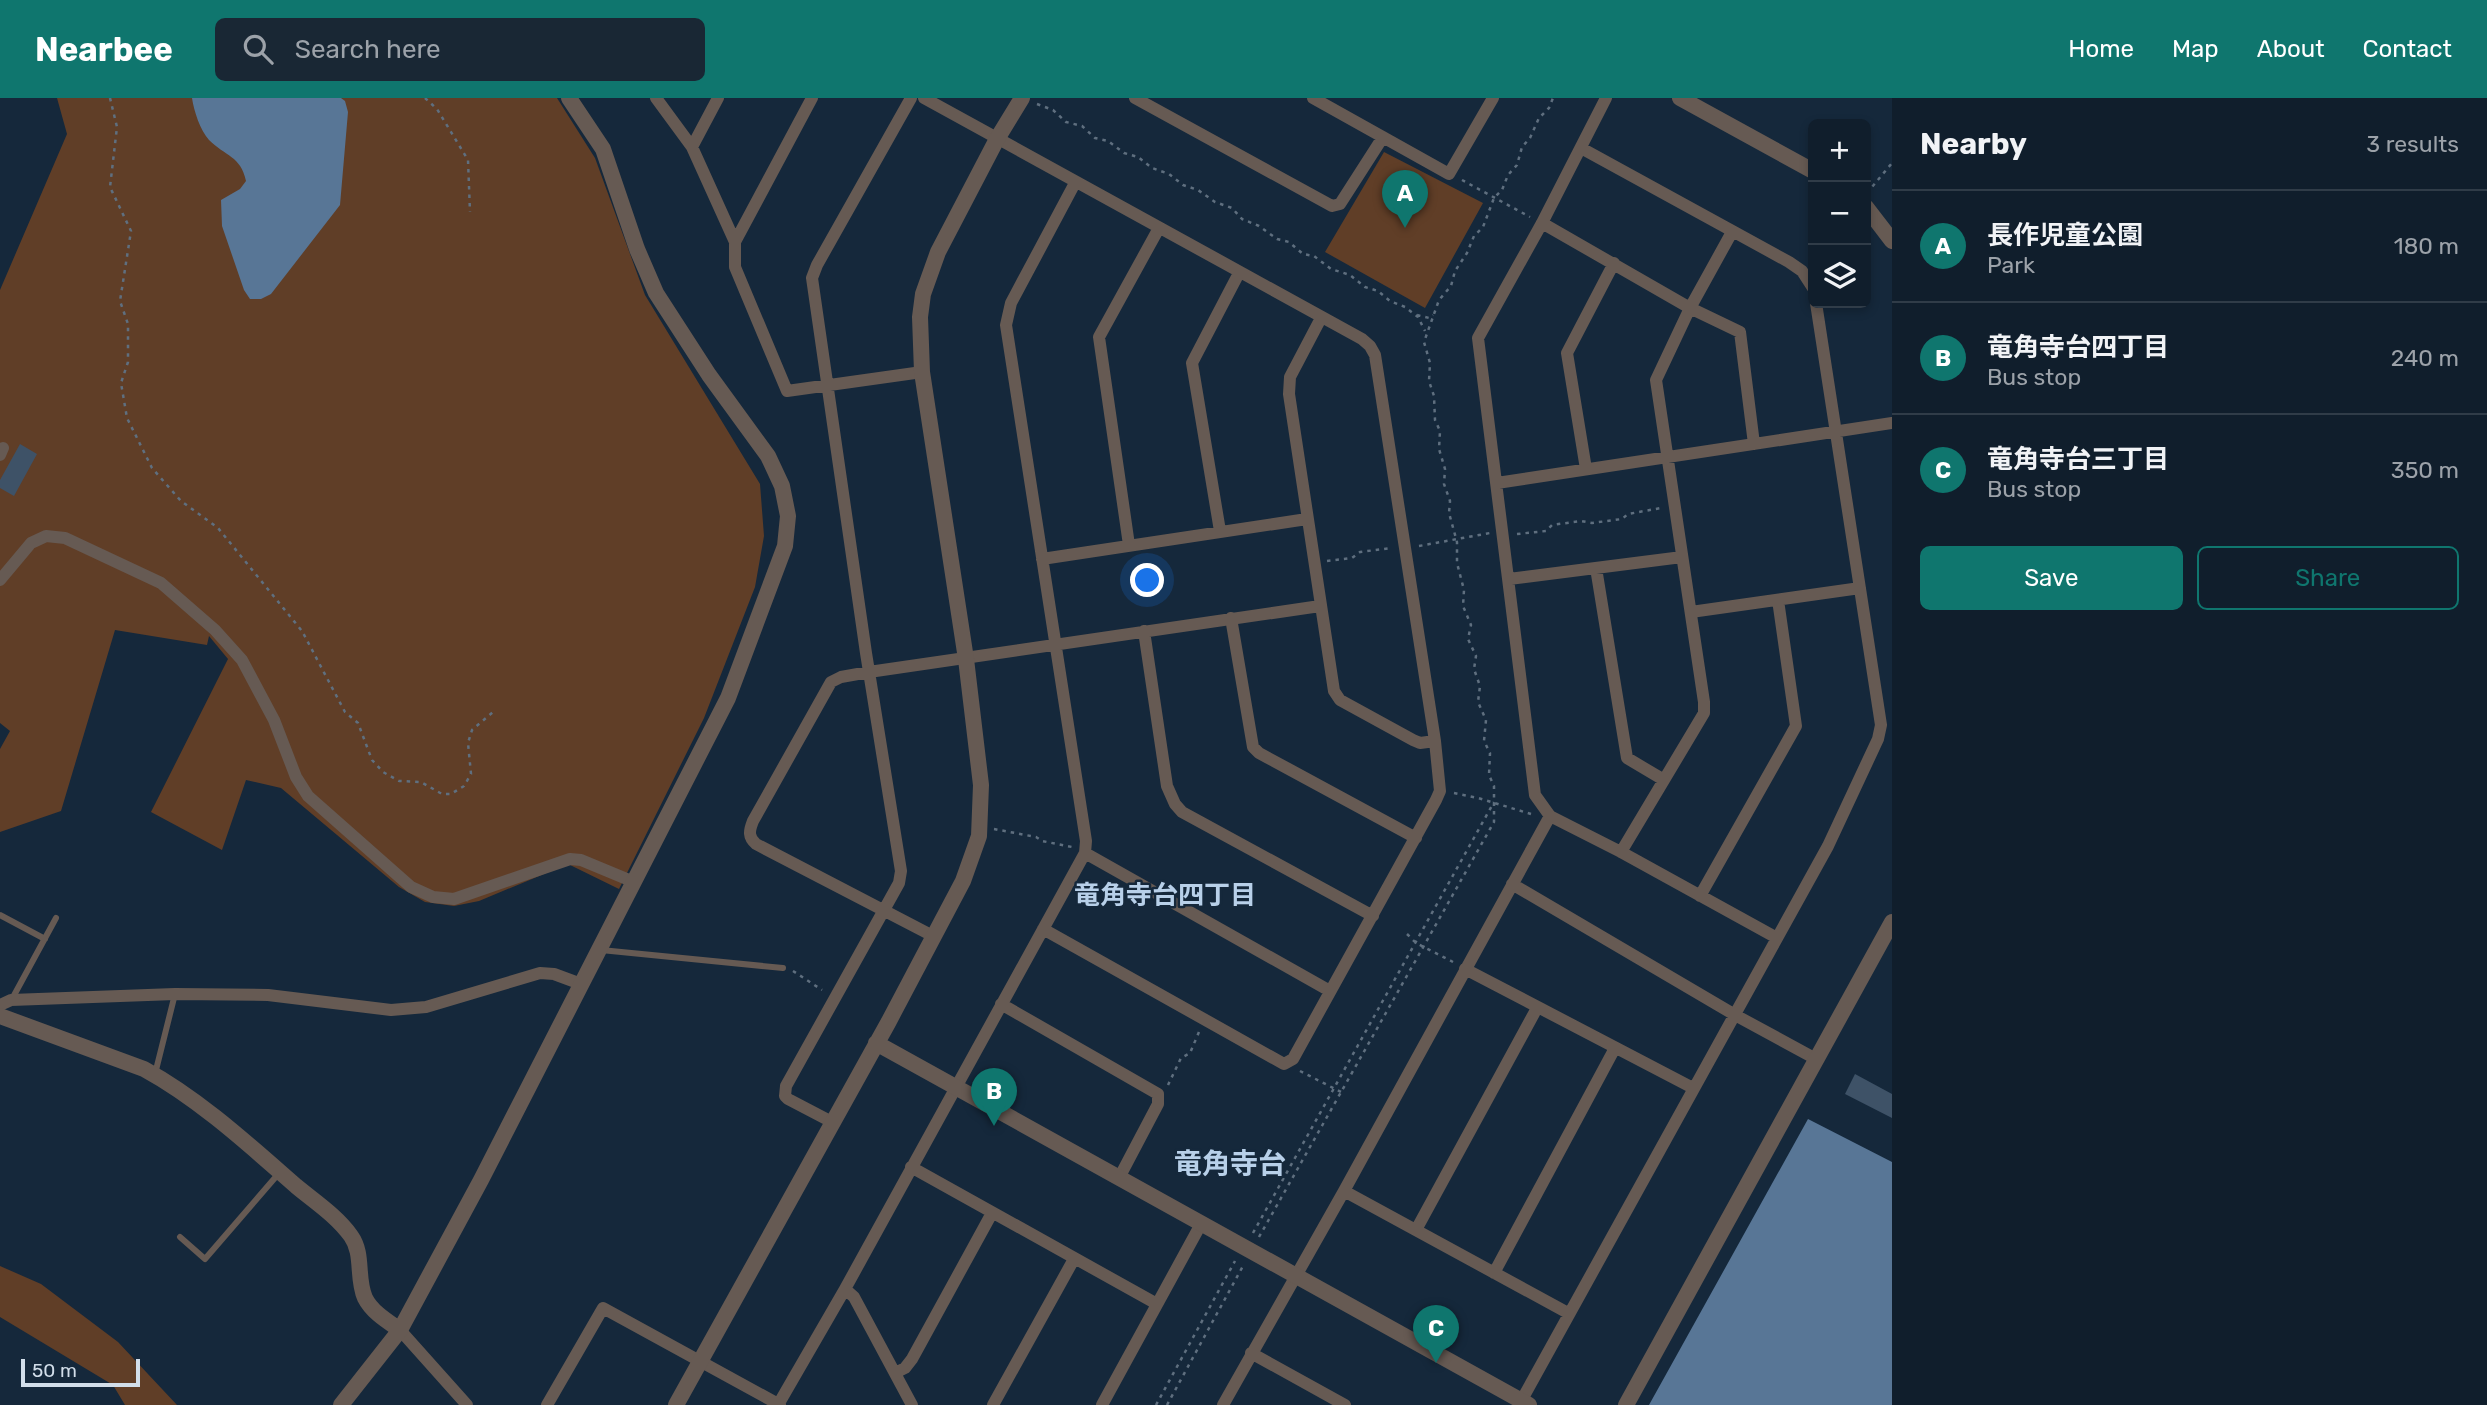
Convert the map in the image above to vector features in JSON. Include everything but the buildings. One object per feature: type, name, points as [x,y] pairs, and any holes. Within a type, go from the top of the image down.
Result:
[{"type":"street","points":[[341,1405],[400,1331],[481,1180],[728,698],[785,546],[788,516],[782,486],[768,456],[709,375],[656,293],[637,249],[603,149],[569,98]]},
{"type":"street","points":[[656,98],[692,147],[735,242],[735,267],[787,390],[922,372]]},
{"type":"street","points":[[692,147],[718,98]]},
{"type":"street","points":[[735,242],[813,98]]},
{"type":"street","points":[[832,1122],[788,1099],[784,1091],[899,883],[901,871],[827,385],[813,287],[814,271],[911,98]]},
{"type":"street","points":[[924,98],[1362,339],[1370,346],[1375,355],[1435,741],[1440,791],[1289,1063],[1284,1064],[1043,929]]},
{"type":"street","points":[[1135,98],[1332,206],[1340,204],[1382,137]]},
{"type":"street","points":[[1313,98],[1450,174],[1492,98]]},
{"type":"street","points":[[1606,98],[1542,223],[1478,338],[1535,795],[1550,816],[1777,938]]},
{"type":"street","points":[[1680,98],[1808,168]]},
{"type":"street","points":[[676,1405],[876,1043],[971,863],[981,822],[981,785],[966,659],[922,372],[920,317],[925,286],[938,252],[997,139],[1027,99]]},
{"type":"street","points":[[1581,148],[1802,271],[1808,280]]},
{"type":"street","points":[[547,1405],[603,1308],[779,1404],[1084,853],[1086,841],[1006,325],[1011,303],[1076,183]]},
{"type":"street","points":[[1871,208],[1892,241]]},
{"type":"street","points":[[1542,223],[1690,308],[1740,332],[1754,444]]},
{"type":"street","points":[[1129,545],[1099,337],[1159,229]]},
{"type":"street","points":[[1621,852],[1704,713],[1656,380],[1690,308],[1732,232]]},
{"type":"street","points":[[1586,469],[1567,353],[1614,264]]},
{"type":"street","points":[[1220,531],[1192,363],[1239,273]]},
{"type":"street","points":[[876,1043],[1297,1275],[1523,1404],[1568,1313],[1828,846],[1878,739],[1881,725],[1839,458],[1838,431],[1817,308]]},
{"type":"street","points":[[1321,318],[1288,384],[1320,606],[1336,696],[1413,740],[1420,743],[1435,741]]},
{"type":"street","points":[[1497,483],[1892,423]]},
{"type":"street","points":[[1042,559],[1307,519]]},
{"type":"street","points":[[0,580],[31,543],[46,536],[65,538],[161,583],[215,631],[242,660],[274,720],[296,777],[308,796],[411,887],[433,897],[454,898],[570,859],[581,860],[634,882]]},
{"type":"street","points":[[1509,579],[1682,557]]},
{"type":"street","points":[[1596,568],[1627,758],[1664,780]]},
{"type":"street","points":[[1691,612],[1860,588]]},
{"type":"street","points":[[1700,896],[1796,726],[1778,600]]},
{"type":"street","points":[[933,936],[756,844],[750,834],[753,821],[831,682],[841,677],[869,672],[1320,606]]},
{"type":"street","points":[[1231,618],[1253,747],[1259,753],[1416,838]]},
{"type":"street","points":[[1143,631],[1167,786],[1175,804],[1182,812],[1373,916]]},
{"type":"street","points":[[1223,1405],[1550,816]]},
{"type":"street","points":[[1084,853],[1330,991]]},
{"type":"street","points":[[1512,884],[1735,1015],[1816,1059]]},
{"type":"street","points":[[1626,1405],[1892,922]]},
{"type":"street","points":[[1465,969],[1693,1088]]},
{"type":"street","points":[[6,1002],[175,994],[268,995],[391,1010],[426,1007],[540,973],[554,974],[582,984]]},
{"type":"street","points":[[1001,1004],[1158,1094],[1158,1104],[1119,1178]]},
{"type":"street","points":[[1416,1230],[1537,1008]]},
{"type":"street","points":[[0,1016],[155,1075],[192,1100],[280,1172],[351,1237],[357,1249],[365,1297],[372,1309],[400,1331],[467,1405]]},
{"type":"street","points":[[1494,1273],[1615,1048]]},
{"type":"street","points":[[911,1167],[1157,1304]]},
{"type":"street","points":[[1344,1191],[1568,1313]]},
{"type":"street","points":[[895,1373],[905,1368],[912,1359],[992,1213]]},
{"type":"street","points":[[1102,1405],[1201,1224]]},
{"type":"street","points":[[993,1405],[1074,1259]]},
{"type":"street","points":[[845,1289],[854,1297],[912,1405]]},
{"type":"street","points":[[1251,1353],[1345,1405]]},
{"type":"lane","points":[[0,915],[45,939]]},
{"type":"lane","points":[[6,1002],[56,918]]},
{"type":"lane","points":[[598,949],[786,968]]},
{"type":"lane","points":[[155,1075],[175,994]]},
{"type":"lane","points":[[180,1237],[205,1259],[280,1172]]},
{"type":"path","points":[[110,98],[117,127],[110,187],[131,231],[120,301],[128,324],[128,362],[121,383],[127,418],[152,468],[181,501],[218,528],[302,631],[345,712],[358,723],[372,760],[383,772],[399,781],[421,782],[442,793],[452,793],[464,786],[471,774],[468,743],[472,730],[493,712]]},
{"type":"path","points":[[425,98],[437,109],[468,160],[470,212]]},
{"type":"path","points":[[1258,1240],[1494,822],[1494,786],[1489,775],[1490,753],[1484,740],[1486,720],[1478,702],[1480,686],[1474,669],[1476,656],[1468,639],[1471,625],[1463,606],[1464,590],[1459,576],[1457,542],[1450,519],[1450,500],[1444,484],[1445,469],[1439,449],[1440,431],[1435,420],[1434,396],[1429,381],[1430,363],[1424,342],[1439,300],[1451,286],[1455,271],[1474,236],[1483,227],[1494,198],[1517,165],[1522,147],[1534,133],[1539,118],[1549,108],[1553,98]]},
{"type":"path","points":[[1027,99],[1053,110],[1066,122],[1082,126],[1095,138],[1108,141],[1124,153],[1138,157],[1152,168],[1169,174],[1214,202],[1232,208],[1242,219],[1259,226],[1271,236],[1289,242],[1303,254],[1314,256],[1331,269],[1350,275],[1365,287],[1378,290],[1390,301],[1429,318],[1436,313]]},
{"type":"path","points":[[1871,193],[1892,163]]},
{"type":"path","points":[[1450,174],[1542,223]]},
{"type":"path","points":[[1415,314],[1426,333]]},
{"type":"path","points":[[1440,791],[1494,802],[1535,816]]},
{"type":"path","points":[[1251,1236],[1494,802]]},
{"type":"path","points":[[993,829],[1036,837],[1084,853]]},
{"type":"path","points":[[1407,934],[1416,943],[1465,969]]},
{"type":"path","points":[[786,968],[828,993]]},
{"type":"path","points":[[1158,1094],[1168,1086],[1181,1058],[1190,1053],[1205,1019]]},
{"type":"path","points":[[1289,1063],[1341,1092]]},
{"type":"path","points":[[1156,1405],[1238,1255]]},
{"type":"path","points":[[1167,1405],[1245,1262]]},
{"type":"shaded area","points":[[57,98],[557,98],[595,158],[645,295],[760,484],[764,536],[755,587],[704,718],[619,889],[568,864],[479,901],[454,906],[425,902],[399,887],[281,788],[246,780],[222,850],[151,812],[228,659],[209,636],[207,645],[115,630],[61,811],[0,832],[0,749],[10,731],[0,723],[0,290],[67,134]]},
{"type":"shaded area","points":[[1384,152],[1483,203],[1425,308],[1325,252]]},
{"type":"shaded area","points":[[0,1266],[41,1284],[118,1342],[177,1405],[125,1405],[113,1385],[0,1317]]},
{"type":"water","points":[[192,98],[341,98],[345,101],[348,112],[340,205],[271,294],[261,299],[250,299],[244,290],[222,226],[221,200],[240,189],[246,181],[244,173],[236,161],[206,136]]},
{"type":"water","points":[[1808,1119],[1892,1162],[1892,1405],[1649,1405]]},
{"type":"place","name":"長作児童公園","points":[[1405,228]]},
{"type":"place","name":"竜角寺台四丁目","points":[[994,1126]]},
{"type":"place","name":"竜角寺台三丁目","points":[[1436,1363]]},
{"type":"district","name":"竜角寺台四丁目","points":[[1165,895]]},
{"type":"district","name":"竜角寺台","points":[[1230,1163]]}]
